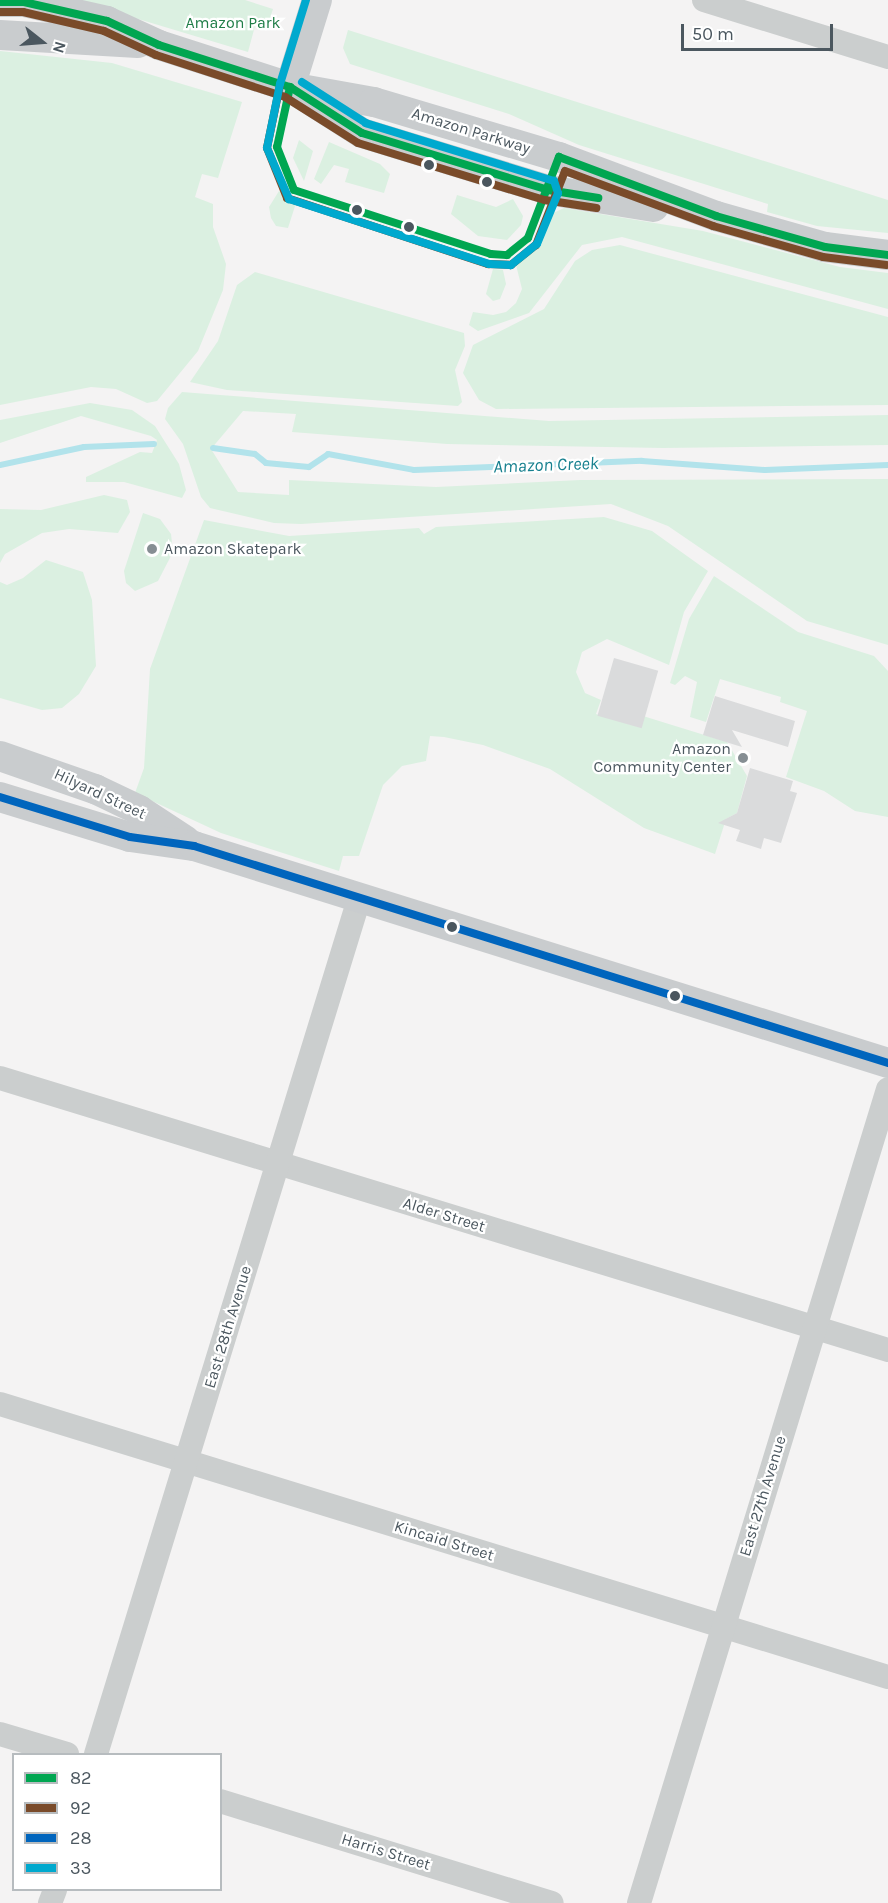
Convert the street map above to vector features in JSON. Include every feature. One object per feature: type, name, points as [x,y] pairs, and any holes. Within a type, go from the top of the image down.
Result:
[{"type":"main road","points":[[290,87],[317,0]]},
{"type":"main road","name":"Amazon Parkway","points":[[0,2],[24,2],[107,21],[159,45],[290,87],[374,102],[559,157],[716,216],[825,247],[888,255]]},
{"type":"main road","name":"Amazon Parkway","points":[[0,35],[159,45]]},
{"type":"main road","name":"Hilyard Street","points":[[0,756],[50,771],[130,806],[194,846]]},
{"type":"main road","name":"Hilyard Street","points":[[0,797],[130,837],[194,846],[888,1063]]},
{"type":"street","points":[[704,0],[888,57]]},
{"type":"street","name":"East 28th Avenue","points":[[97,1753],[359,899]]},
{"type":"street","name":"Alder Street","points":[[0,1078],[888,1350]]},
{"type":"street","name":"East 27th Avenue","points":[[639,1903],[888,1089]]},
{"type":"street","name":"Kincaid Street","points":[[0,1404],[888,1677]]},
{"type":"street","points":[[0,1734],[61,1753]]},
{"type":"street","name":"Harris Street","points":[[222,1803],[552,1903]]},
{"type":"green space","name":"Amazon Park","points":[[75,0],[245,0],[273,9],[267,27],[255,26],[248,52]]},
{"type":"green space","points":[[348,30],[888,200],[888,233],[817,226],[767,212],[768,204],[579,145],[509,114],[350,64],[343,48]]},
{"type":"green space","points":[[0,51],[112,63],[242,102],[218,178],[202,174],[195,197],[213,204],[213,227],[226,264],[223,290],[198,351],[157,401],[147,403],[116,389],[91,387],[0,405]]},
{"type":"green space","points":[[299,140],[313,151],[304,181],[293,158]]},
{"type":"green space","points":[[329,142],[380,164],[390,174],[384,193],[345,182],[349,169],[334,165],[321,184],[314,179]]},
{"type":"green space","points":[[279,191],[296,203],[288,228],[276,226],[271,218],[269,207]]},
{"type":"green space","points":[[457,195],[496,207],[513,199],[523,216],[521,225],[507,240],[478,236],[451,214]]},
{"type":"green space","points":[[564,208],[703,231],[840,267],[888,273],[888,309],[622,237],[582,245],[529,313],[478,331],[469,325],[473,312],[493,315],[506,312],[516,303],[522,289],[516,265],[541,239],[549,215]]},
{"type":"green space","points":[[620,245],[888,317],[888,405],[496,409],[479,400],[463,373],[473,345],[544,309],[575,261],[592,250]]},
{"type":"green space","points":[[493,269],[503,270],[506,284],[500,299],[493,301],[486,294]]},
{"type":"green space","points":[[255,272],[464,333],[465,346],[455,370],[462,402],[458,406],[227,390],[190,382],[218,341],[237,285]]},
{"type":"green space","points":[[182,392],[549,421],[888,415],[888,445],[663,448],[447,444],[292,432],[296,414],[243,411],[211,449],[238,492],[289,495],[289,480],[436,487],[580,480],[888,479],[888,645],[807,621],[668,526],[611,504],[301,524],[274,523],[210,508],[201,497],[183,444],[165,419],[168,408]]},
{"type":"green space","points":[[90,403],[132,410],[155,426],[179,464],[186,490],[182,498],[124,482],[86,482],[86,477],[140,452],[152,453],[157,440],[151,436],[81,416],[0,443],[0,420]]},
{"type":"green space","points":[[104,495],[127,500],[130,512],[118,533],[69,529],[42,533],[5,554],[0,563],[0,509],[41,510]]},
{"type":"green space","name":"Amazon Skatepark","points":[[143,513],[160,519],[171,534],[173,552],[158,581],[135,591],[126,583],[124,571]]},
{"type":"green space","points":[[604,517],[652,531],[708,571],[684,612],[669,665],[607,639],[582,652],[576,672],[585,693],[601,700],[596,714],[639,727],[643,716],[727,742],[747,776],[737,813],[726,819],[715,854],[644,828],[550,769],[483,745],[444,737],[430,736],[426,761],[402,766],[383,785],[359,856],[343,856],[339,871],[221,833],[135,793],[144,768],[150,669],[204,520],[289,536],[419,528],[424,534],[436,527]]},
{"type":"green space","points":[[46,560],[83,572],[92,600],[96,666],[79,694],[62,708],[42,710],[0,698],[0,582],[7,585],[23,578]]},
{"type":"green space","points":[[714,576],[798,632],[874,656],[888,671],[888,817],[855,811],[824,791],[786,777],[807,711],[780,702],[781,697],[720,679],[706,722],[690,717],[697,682],[685,676],[675,685],[670,683],[689,619]]},
{"type":"building","points":[[614,658],[658,671],[642,728],[597,716]]},
{"type":"building","points":[[715,696],[795,721],[788,747],[732,730],[742,747],[703,735]]},
{"type":"building","points":[[750,768],[793,781],[790,791],[797,793],[781,843],[764,838],[761,849],[736,841],[740,830],[718,823],[737,813]]},
{"type":"waterway","name":"Amazon Creek","points":[[0,465],[84,447],[154,444]]},
{"type":"waterway","name":"Amazon Creek","points":[[213,448],[255,454],[266,463],[309,467],[328,454],[414,470],[642,461],[765,470],[888,465]]},
{"type":"transit line","name":"33","points":[[280,84],[306,0]]},
{"type":"transit line","name":"82","points":[[0,2],[24,2],[107,21],[159,45],[290,87],[362,133],[548,190],[598,198]]},
{"type":"transit line","name":"92","points":[[0,12],[23,12],[104,31],[156,55],[285,97],[358,143],[545,200],[596,208]]},
{"type":"transit line","name":"33","points":[[280,84],[267,148],[289,199],[489,264],[511,265],[537,244],[558,193],[554,181],[366,123],[302,82]]},
{"type":"transit line","name":"92","points":[[280,85],[267,148],[287,198],[488,264],[511,265],[536,245],[565,171],[713,226],[823,257],[887,265]]},
{"type":"transit line","name":"82","points":[[290,87],[277,147],[294,190],[491,254],[507,255],[528,238],[559,157],[716,216],[825,247],[888,255]]},
{"type":"transit line","name":"28","points":[[0,797],[130,837],[194,846],[888,1063]]},
{"type":"place","name":"Amazon Skatepark","points":[[152,549]]},
{"type":"place","name":"Amazon Community Center","points":[[743,758]]}]
